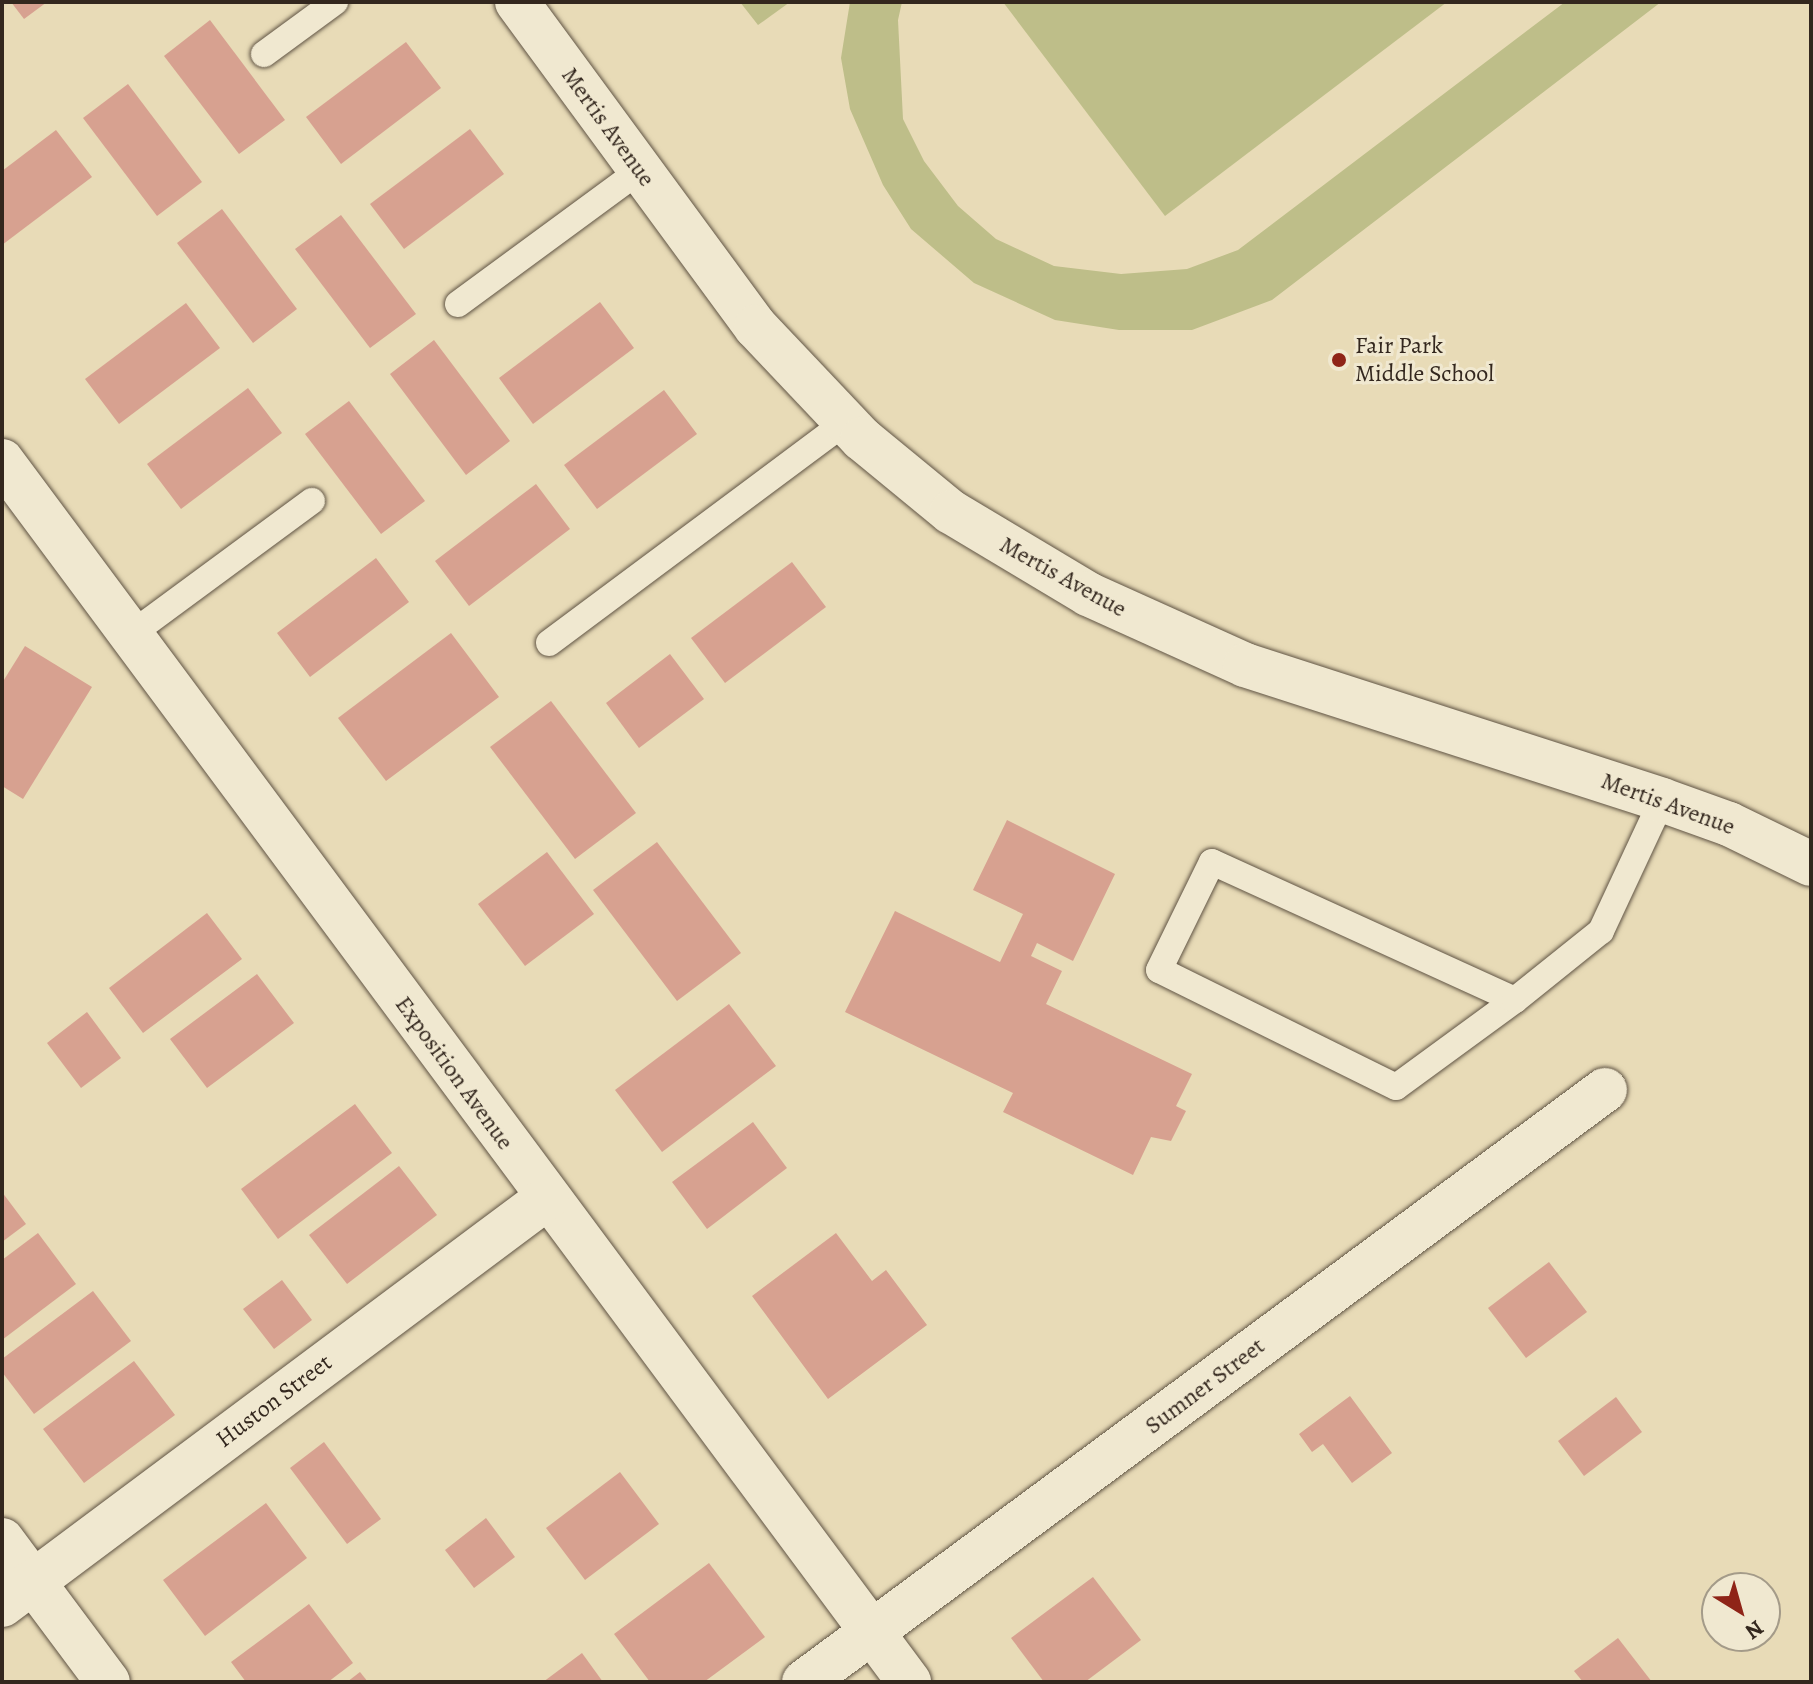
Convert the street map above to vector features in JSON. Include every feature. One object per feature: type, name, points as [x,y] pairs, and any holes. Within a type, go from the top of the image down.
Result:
[{"type":"street","name":"Mertis Avenue","points":[[517,2],[756,327],[845,422],[951,512],[1088,594],[1160,629],[1324,693],[1729,824],[1811,864]]},
{"type":"street","name":"Exposition Avenue","points":[[2,461],[909,1682]]},
{"type":"street","name":"Sumner Street","points":[[804,1682],[1605,1090]]},
{"type":"street","name":"Huston Street","points":[[18,1593],[547,1198]]},
{"type":"street","points":[[2,1540],[18,1593],[108,1682]]},
{"type":"lane","points":[[264,54],[335,2]]},
{"type":"lane","points":[[458,304],[639,171]]},
{"type":"lane","points":[[549,643],[845,422]]},
{"type":"lane","points":[[130,635],[312,501]]},
{"type":"lane","points":[[1515,1000],[1212,862],[1159,970],[1396,1087],[1515,1000],[1601,931],[1662,800]]},
{"type":"green space","points":[[740,2],[790,2],[758,25]]},
{"type":"green space","points":[[850,2],[902,2],[898,20],[903,119],[924,161],[958,206],[996,239],[1054,266],[1121,274],[1187,269],[1238,250],[1565,2],[1661,2],[1272,300],[1192,330],[1119,330],[1055,320],[974,283],[911,229],[883,185],[850,109],[841,58]]},
{"type":"green space","points":[[1003,2],[1447,2],[1165,216]]},
{"type":"building","points":[[11,2],[47,2],[24,19]]},
{"type":"building","points":[[210,20],[285,120],[239,154],[164,56]]},
{"type":"building","points":[[406,42],[441,88],[341,164],[306,117]]},
{"type":"building","points":[[128,84],[202,182],[157,216],[83,118]]},
{"type":"building","points":[[470,129],[504,174],[404,249],[370,204]]},
{"type":"building","points":[[56,130],[92,177],[2,245],[2,171]]},
{"type":"building","points":[[222,209],[297,309],[253,343],[177,243]]},
{"type":"building","points":[[341,215],[416,314],[370,348],[295,249]]},
{"type":"building","points":[[600,302],[634,348],[533,424],[499,378]]},
{"type":"building","points":[[186,303],[220,348],[119,424],[85,379]]},
{"type":"building","points":[[434,340],[510,441],[466,475],[390,374]]},
{"type":"building","points":[[248,388],[282,433],[181,509],[147,464]]},
{"type":"building","points":[[664,390],[697,434],[597,509],[564,465]]},
{"type":"building","points":[[349,401],[425,501],[381,534],[305,434]]},
{"type":"building","points":[[536,484],[570,529],[469,606],[435,561]]},
{"type":"building","points":[[376,558],[409,602],[310,677],[277,633]]},
{"type":"building","points":[[792,562],[826,607],[725,683],[691,638]]},
{"type":"building","points":[[451,633],[499,697],[386,781],[338,718]]},
{"type":"building","points":[[25,646],[92,687],[23,799],[2,786],[2,683]]},
{"type":"building","points":[[670,654],[704,699],[639,748],[606,703]]},
{"type":"building","points":[[551,701],[636,813],[575,859],[490,747]]},
{"type":"building","points":[[1007,820],[1115,874],[1073,961],[1037,943],[1031,956],[1062,971],[1046,1004],[1192,1074],[1176,1106],[1186,1111],[1171,1141],[1151,1137],[1133,1175],[1003,1112],[1013,1093],[845,1012],[895,911],[1000,962],[1023,914],[973,890]]},
{"type":"building","points":[[657,842],[741,953],[677,1001],[593,890]]},
{"type":"building","points":[[547,852],[594,914],[525,966],[478,904]]},
{"type":"building","points":[[207,913],[242,959],[143,1033],[109,988]]},
{"type":"building","points":[[257,974],[294,1023],[207,1088],[170,1039]]},
{"type":"building","points":[[729,1004],[776,1066],[662,1152],[615,1090]]},
{"type":"building","points":[[87,1012],[121,1058],[81,1088],[47,1043]]},
{"type":"building","points":[[355,1104],[392,1153],[278,1239],[241,1189]]},
{"type":"building","points":[[753,1122],[787,1168],[707,1229],[672,1182]]},
{"type":"building","points":[[399,1166],[437,1215],[347,1284],[309,1235]]},
{"type":"building","points":[[2,1192],[26,1224],[2,1242]]},
{"type":"building","points":[[38,1233],[76,1284],[2,1340],[2,1260]]},
{"type":"building","points":[[836,1233],[872,1281],[886,1270],[927,1325],[828,1399],[752,1296]]},
{"type":"building","points":[[1549,1262],[1587,1312],[1526,1358],[1488,1308]]},
{"type":"building","points":[[282,1280],[312,1320],[274,1349],[243,1309]]},
{"type":"building","points":[[93,1291],[131,1341],[34,1414],[2,1372],[2,1359]]},
{"type":"building","points":[[134,1361],[175,1415],[84,1483],[43,1429]]},
{"type":"building","points":[[1350,1396],[1392,1453],[1352,1483],[1323,1444],[1312,1452],[1299,1434]]},
{"type":"building","points":[[1616,1397],[1642,1432],[1584,1476],[1558,1441]]},
{"type":"building","points":[[324,1442],[381,1519],[347,1544],[290,1468]]},
{"type":"building","points":[[620,1472],[659,1524],[585,1580],[546,1528]]},
{"type":"building","points":[[266,1503],[307,1558],[205,1636],[163,1580]]},
{"type":"building","points":[[486,1518],[515,1557],[474,1588],[445,1550]]},
{"type":"building","points":[[709,1563],[765,1637],[704,1682],[650,1682],[614,1634]]},
{"type":"building","points":[[1093,1577],[1141,1640],[1085,1682],[1044,1682],[1011,1638]]},
{"type":"building","points":[[309,1604],[353,1663],[328,1682],[246,1682],[231,1662]]},
{"type":"building","points":[[1618,1638],[1652,1682],[1583,1682],[1574,1671]]},
{"type":"building","points":[[582,1653],[603,1682],[543,1682]]},
{"type":"building","points":[[360,1672],[368,1682],[347,1682]]},
{"type":"place","name":"Fair Park Middle School","points":[[1339,360]]}]
